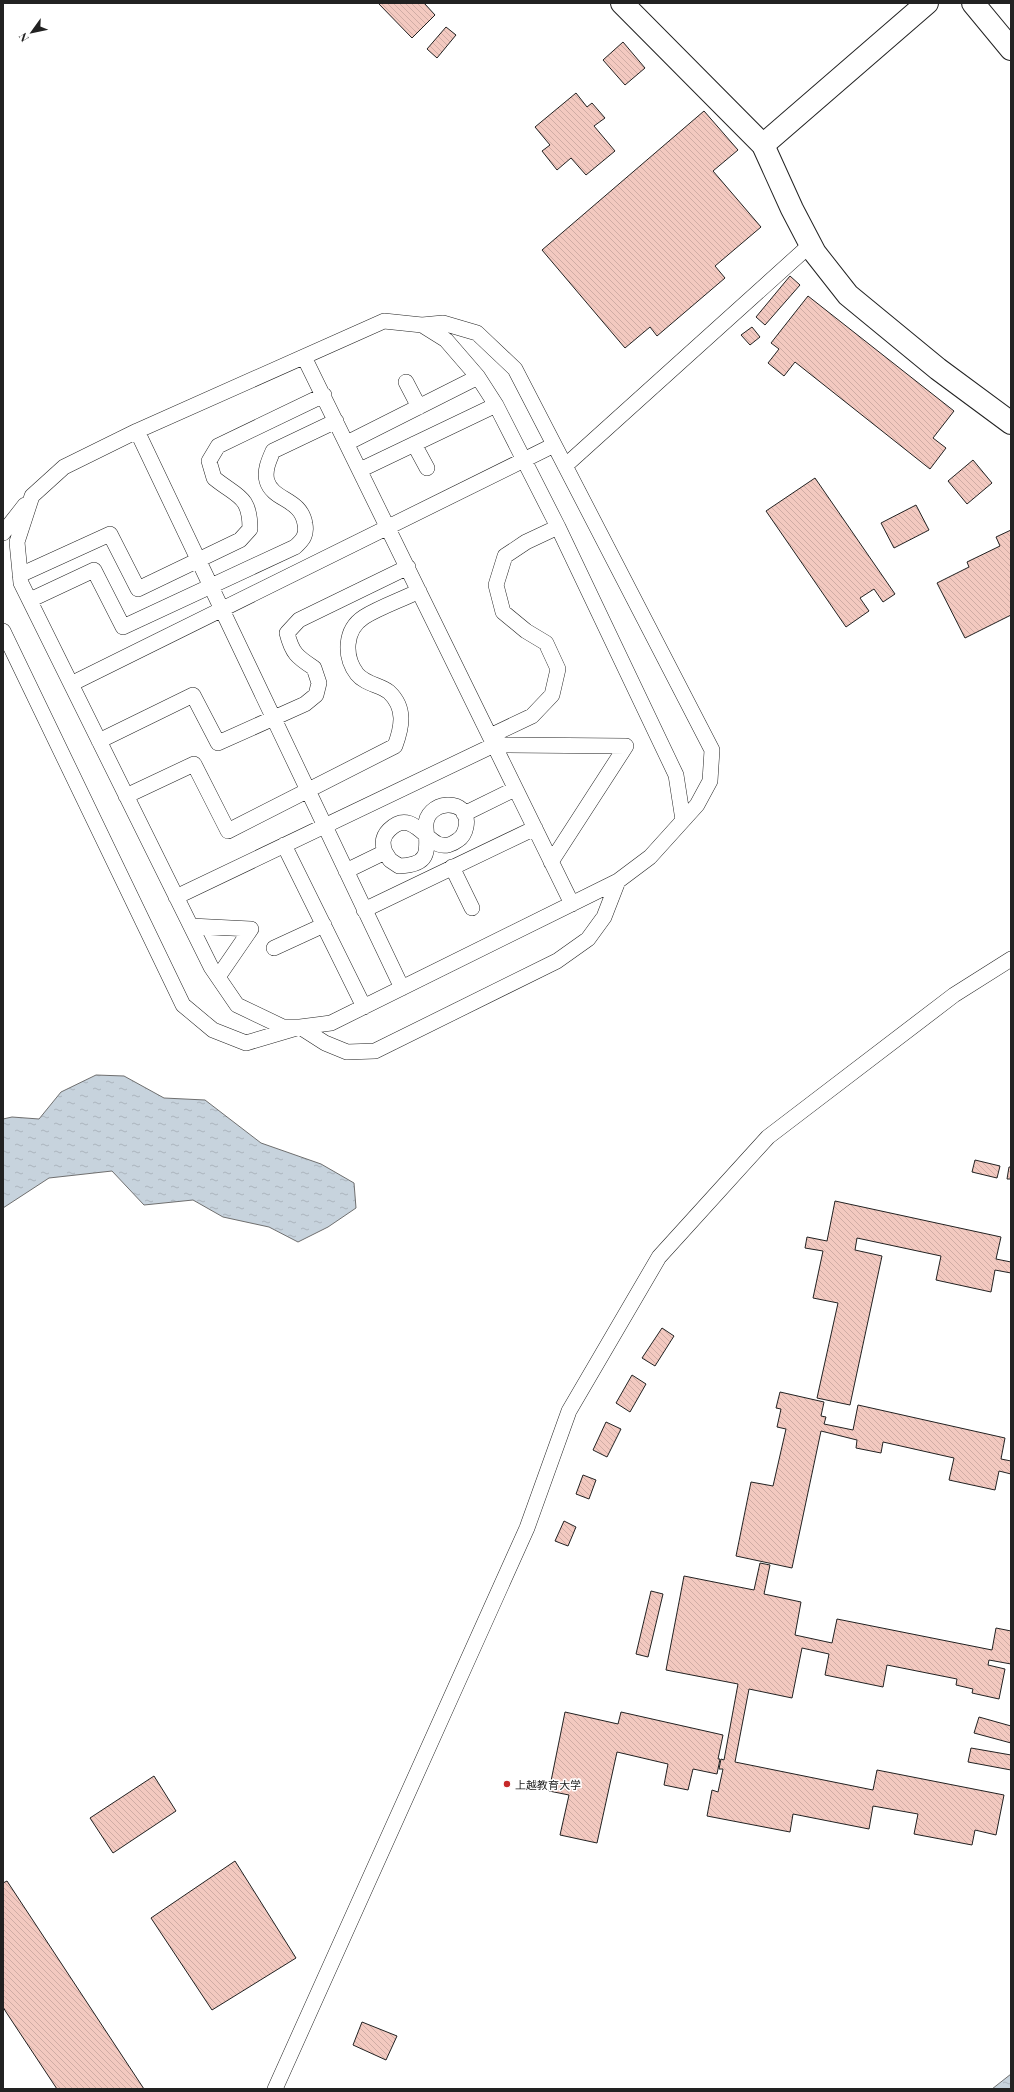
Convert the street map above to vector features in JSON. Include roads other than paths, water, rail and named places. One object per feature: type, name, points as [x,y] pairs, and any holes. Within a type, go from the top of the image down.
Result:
[{"type":"street","points":[[622,3],[762,145],[810,245],[848,295],[938,369],[1011,423]]},
{"type":"street","points":[[762,145],[927,3]]},
{"type":"street","points":[[973,3],[1011,49]]},
{"type":"lane","points":[[565,466],[810,245]]},
{"type":"lane","points":[[3,533],[32,496],[64,468],[137,431],[384,320],[422,325],[443,323],[477,333],[516,369],[712,750],[710,781],[697,804],[650,857],[618,882],[331,1023],[300,1027],[283,1027],[237,1005],[211,967],[21,583],[17,542],[32,496]]},
{"type":"lane","points":[[422,325],[446,340],[478,377],[496,405],[558,527],[676,775],[683,820]]},
{"type":"lane","points":[[304,357],[324,395],[572,904]]},
{"type":"lane","points":[[347,442],[478,377]]},
{"type":"lane","points":[[406,382],[419,407]]},
{"type":"lane","points":[[20,575],[110,534],[138,589],[240,540],[250,529],[250,511],[240,496],[214,478],[209,461],[218,446],[324,395]]},
{"type":"lane","points":[[360,470],[496,405]]},
{"type":"lane","points":[[30,600],[94,570],[123,627],[210,588],[295,547],[304,540],[306,530],[304,516],[297,506],[274,492],[267,481],[267,465],[273,451],[336,421]]},
{"type":"lane","points":[[137,431],[220,610],[402,988]]},
{"type":"lane","points":[[414,444],[427,468]]},
{"type":"lane","points":[[71,684],[554,445]]},
{"type":"lane","points":[[176,897],[284,845],[492,740],[532,716],[552,695],[558,669],[546,643],[526,631],[503,612],[496,585],[505,556],[526,542],[558,527]]},
{"type":"lane","points":[[99,741],[193,695],[218,743],[305,704],[316,696],[319,683],[314,668],[299,659],[291,648],[287,633],[300,620],[408,568]]},
{"type":"lane","points":[[126,796],[194,764],[228,831],[308,792],[395,746],[402,728],[400,709],[388,692],[358,675],[348,655],[348,636],[362,618],[419,591]]},
{"type":"lane","points":[[3,631],[183,1005],[213,1030],[246,1043],[300,1027]]},
{"type":"lane","points":[[492,740],[626,746],[551,862]]},
{"type":"lane","points":[[464,814],[516,789]]},
{"type":"lane","points":[[427,836],[420,828],[411,824],[400,824],[391,828],[385,834],[382,844],[390,860],[399,866],[417,864],[423,858],[426,851],[427,836],[426,826],[427,817],[433,810],[442,806],[451,804],[461,808],[467,820],[465,832],[460,839],[449,845],[439,844],[427,836]]},
{"type":"lane","points":[[364,910],[535,828]]},
{"type":"lane","points":[[284,845],[364,1007]]},
{"type":"lane","points":[[346,872],[385,852]]},
{"type":"lane","points":[[452,867],[472,908]]},
{"type":"lane","points":[[300,1027],[324,1043],[346,1052],[375,1051],[557,961],[588,939],[604,917],[618,882]]},
{"type":"lane","points":[[274,948],[324,925]]},
{"type":"lane","points":[[191,926],[251,929],[218,976]]},
{"type":"lane","points":[[275,2089],[527,1528],[569,1411],[659,1257],[768,1137],[954,995],[1011,959]]},
{"type":"water","points":[[96,1075],[124,1076],[164,1098],[205,1100],[261,1143],[321,1164],[354,1183],[356,1208],[328,1227],[298,1242],[269,1227],[223,1217],[193,1200],[144,1205],[112,1171],[49,1178],[3,1208],[3,1119],[12,1117],[39,1119],[61,1092]]},
{"type":"water","points":[[1011,2074],[1011,2089],[992,2089]]},
{"type":"place","name":"上越教育大学","points":[[507,1784]]}]
